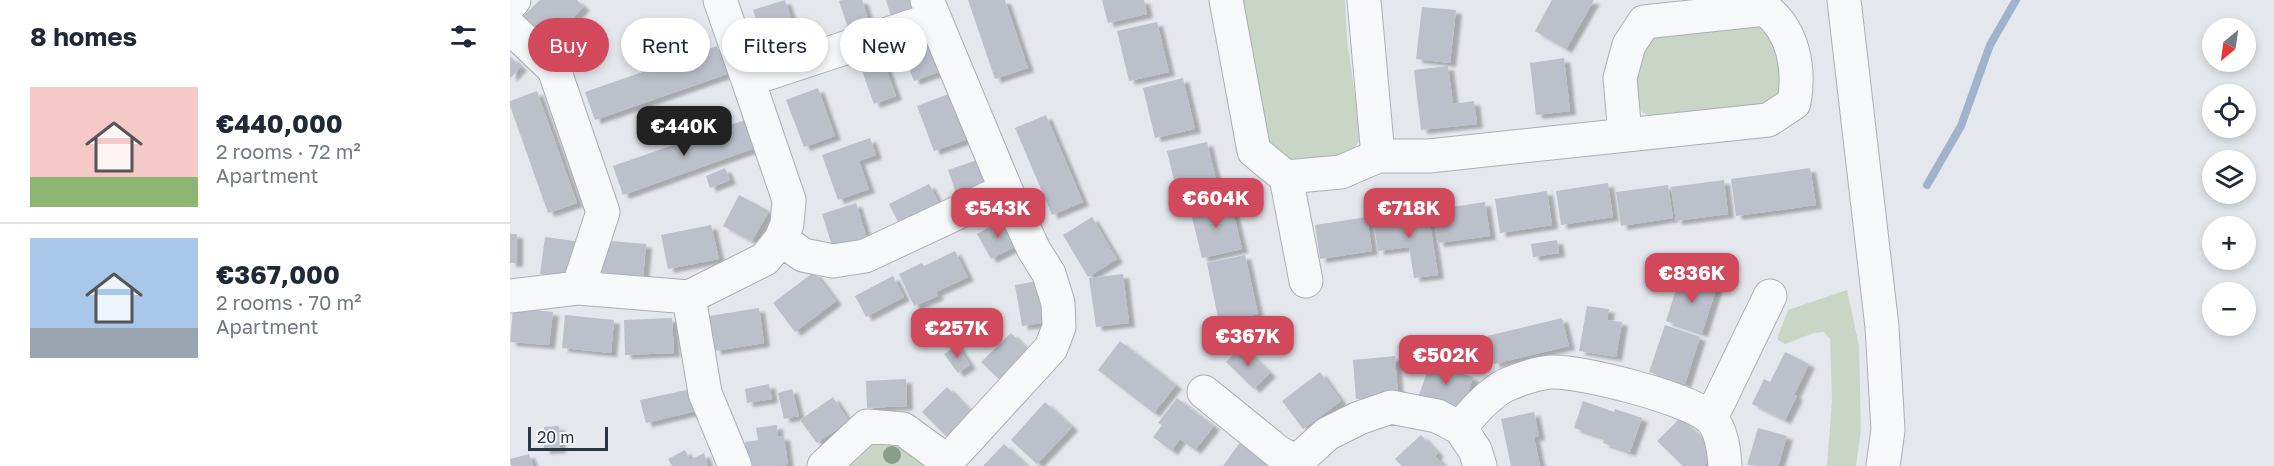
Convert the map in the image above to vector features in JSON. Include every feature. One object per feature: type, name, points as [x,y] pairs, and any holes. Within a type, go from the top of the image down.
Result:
[{"type":"street","points":[[510,4],[514,0]]},
{"type":"street","points":[[510,296],[578,288],[689,297],[765,259],[781,239],[787,224],[789,200],[720,0]]},
{"type":"street","points":[[1226,0],[1254,151],[1286,177],[1306,281]]},
{"type":"street","points":[[1364,0],[1378,156]]},
{"type":"street","points":[[1844,0],[1882,327],[1888,430],[1883,466]]},
{"type":"street","points":[[748,80],[930,9],[1006,190],[1034,250],[1049,274],[1058,303],[1059,327],[1051,348],[945,464],[903,429],[867,426],[824,466]]},
{"type":"street","points":[[1286,177],[1341,172],[1378,156],[1429,156],[1768,120],[1794,103],[1797,86],[1793,47],[1778,20],[1765,9],[1644,22],[1629,45],[1620,78],[1625,134]]},
{"type":"street","points":[[510,27],[554,69],[603,212],[578,288]]},
{"type":"street","points":[[781,239],[803,255],[833,261],[865,256],[1006,190]]},
{"type":"street","points":[[1711,418],[1770,296]]},
{"type":"street","points":[[689,297],[705,393],[735,466]]},
{"type":"street","points":[[1460,428],[1476,408],[1508,383],[1550,372],[1581,374],[1658,394],[1711,418],[1719,431],[1725,466]]},
{"type":"street","points":[[1204,392],[1294,464],[1327,434],[1359,418],[1390,407],[1437,416],[1460,428],[1475,450],[1480,466]]},
{"type":"green space","points":[[1244,0],[1345,0],[1347,39],[1360,132],[1360,140],[1350,154],[1290,163],[1269,152],[1240,8]]},
{"type":"green space","points":[[1761,21],[1773,29],[1784,89],[1767,105],[1653,118],[1642,112],[1638,104],[1633,69],[1648,37]]},
{"type":"green space","points":[[1847,290],[1859,346],[1861,430],[1856,466],[1827,466],[1832,399],[1830,339],[1824,332],[1814,333],[1785,344],[1777,339],[1788,310]]},
{"type":"green space","points":[[890,435],[925,465],[835,466],[842,459]]},
{"type":"building","points":[[540,0],[577,0],[584,7],[573,18],[528,18],[528,23],[522,17]]},
{"type":"building","points":[[785,0],[791,18],[756,18],[753,10]]},
{"type":"building","points":[[862,0],[868,18],[845,18],[839,1]]},
{"type":"building","points":[[886,0],[917,0],[919,7],[891,16]]},
{"type":"building","points":[[968,0],[1005,0],[1028,68],[995,79]]},
{"type":"building","points":[[1102,0],[1144,0],[1147,14],[1108,23]]},
{"type":"building","points":[[1552,0],[1594,0],[1566,49],[1535,31]]},
{"type":"building","points":[[1422,7],[1456,10],[1450,63],[1416,59]]},
{"type":"building","points":[[1157,22],[1169,72],[1129,81],[1117,31]]},
{"type":"building","points":[[931,45],[941,71],[914,81],[911,72],[927,72],[927,46]]},
{"type":"building","points":[[717,46],[722,60],[722,72],[727,74],[595,120],[585,92],[642,72],[710,72],[710,48]]},
{"type":"building","points":[[510,56],[521,67],[510,78]]},
{"type":"building","points":[[1564,58],[1570,111],[1536,115],[1530,63]]},
{"type":"building","points":[[1448,66],[1453,104],[1474,101],[1477,124],[1421,130],[1414,70]]},
{"type":"building","points":[[862,72],[887,72],[896,96],[874,104]]},
{"type":"building","points":[[1183,78],[1195,129],[1155,138],[1143,88]]},
{"type":"building","points":[[818,88],[835,136],[804,147],[786,100]]},
{"type":"building","points":[[537,91],[577,203],[548,213],[510,106],[510,101]]},
{"type":"building","points":[[951,93],[968,139],[934,151],[917,106]]},
{"type":"building","points":[[1046,115],[1083,202],[1052,215],[1015,128]]},
{"type":"building","points":[[745,120],[755,148],[623,195],[613,166]]},
{"type":"building","points":[[870,138],[876,155],[859,161],[869,189],[838,200],[822,155]]},
{"type":"building","points":[[1207,142],[1219,192],[1179,201],[1167,151]]},
{"type":"building","points":[[977,160],[987,189],[958,199],[948,170]]},
{"type":"building","points":[[725,168],[730,180],[710,188],[706,176]]},
{"type":"building","points":[[1810,168],[1816,205],[1736,216],[1731,179]]},
{"type":"building","points":[[1724,180],[1728,214],[1676,221],[1671,187]]},
{"type":"building","points":[[1608,183],[1613,217],[1561,225],[1556,191]]},
{"type":"building","points":[[929,184],[942,209],[902,230],[889,204]]},
{"type":"building","points":[[1668,185],[1673,218],[1621,226],[1616,192]]},
{"type":"building","points":[[1547,191],[1552,225],[1500,233],[1495,199]]},
{"type":"building","points":[[739,195],[769,211],[752,241],[723,226]]},
{"type":"building","points":[[1230,199],[1242,249],[1202,258],[1190,209]]},
{"type":"building","points":[[1485,202],[1490,236],[1438,243],[1432,210]]},
{"type":"building","points":[[856,203],[867,238],[833,249],[822,214]]},
{"type":"building","points":[[1428,210],[1438,275],[1414,278],[1409,247],[1378,251],[1373,218]]},
{"type":"building","points":[[1092,217],[1117,259],[1088,277],[1063,235]]},
{"type":"building","points":[[1367,217],[1372,251],[1320,259],[1315,225]]},
{"type":"building","points":[[1004,219],[1018,245],[991,259],[977,234]]},
{"type":"building","points":[[711,225],[719,259],[668,269],[661,235]]},
{"type":"building","points":[[510,234],[517,234],[517,263],[510,263]]},
{"type":"building","points":[[545,237],[581,242],[576,279],[540,274]]},
{"type":"building","points":[[599,240],[646,244],[643,278],[596,273]]},
{"type":"building","points":[[1557,240],[1559,253],[1533,257],[1531,244]]},
{"type":"building","points":[[955,251],[968,277],[936,292],[938,296],[914,306],[899,274],[922,263],[924,266]]},
{"type":"building","points":[[1245,255],[1258,314],[1219,323],[1207,263]]},
{"type":"building","points":[[814,272],[836,301],[795,332],[773,303]]},
{"type":"building","points":[[1123,274],[1129,323],[1096,327],[1089,278]]},
{"type":"building","points":[[1681,274],[1717,286],[1702,333],[1666,321]]},
{"type":"building","points":[[893,276],[904,297],[866,317],[855,296]]},
{"type":"building","points":[[1043,280],[1049,322],[1022,326],[1015,285]]},
{"type":"building","points":[[1587,306],[1609,309],[1607,320],[1622,322],[1616,357],[1579,351]]},
{"type":"building","points":[[513,308],[553,312],[549,345],[510,342]]},
{"type":"building","points":[[759,308],[764,343],[715,351],[709,316]]},
{"type":"building","points":[[565,315],[614,320],[611,353],[562,348]]},
{"type":"building","points":[[672,318],[674,353],[625,355],[624,320]]},
{"type":"building","points":[[1562,318],[1569,346],[1494,364],[1487,336]]},
{"type":"building","points":[[1665,325],[1700,337],[1685,384],[1649,372]]},
{"type":"building","points":[[1011,333],[1031,354],[1002,382],[981,362]]},
{"type":"building","points":[[1120,341],[1176,385],[1154,413],[1098,370]]},
{"type":"building","points":[[957,345],[970,365],[958,373],[944,354]]},
{"type":"building","points":[[1242,346],[1270,373],[1254,389],[1226,362]]},
{"type":"building","points":[[1785,352],[1809,364],[1785,420],[1752,404],[1764,379],[1770,382]]},
{"type":"building","points":[[1395,356],[1398,396],[1356,399],[1353,360]]},
{"type":"building","points":[[1430,364],[1473,377],[1463,409],[1419,395]]},
{"type":"building","points":[[1320,372],[1341,401],[1303,429],[1282,401]]},
{"type":"building","points":[[906,379],[907,406],[867,408],[866,381]]},
{"type":"building","points":[[769,384],[772,399],[747,403],[745,389]]},
{"type":"building","points":[[947,387],[973,414],[948,438],[922,412]]},
{"type":"building","points":[[691,389],[696,411],[646,423],[640,400]]},
{"type":"building","points":[[792,389],[799,416],[784,419],[778,393]]},
{"type":"building","points":[[833,397],[849,421],[817,443],[800,420]]},
{"type":"building","points":[[1177,398],[1214,426],[1195,450],[1180,439],[1172,451],[1153,437],[1162,425],[1158,423]]},
{"type":"building","points":[[1583,401],[1614,412],[1615,409],[1642,418],[1630,452],[1603,443],[1605,438],[1574,428]]},
{"type":"building","points":[[1045,402],[1072,427],[1037,464],[1011,440]]},
{"type":"building","points":[[1534,412],[1539,436],[1534,437],[1540,466],[1511,466],[1501,419]]},
{"type":"building","points":[[1680,418],[1717,453],[1704,466],[1683,466],[1657,441]]},
{"type":"building","points":[[777,425],[778,437],[784,436],[788,465],[749,466],[745,442],[758,440],[756,428]]},
{"type":"building","points":[[559,426],[560,449],[544,450],[544,427]]},
{"type":"building","points":[[1758,428],[1787,436],[1778,466],[1747,465]]},
{"type":"building","points":[[1421,435],[1438,453],[1435,456],[1444,466],[1402,466],[1395,459]]},
{"type":"building","points":[[1244,437],[1273,466],[1223,466]]},
{"type":"building","points":[[1004,444],[1027,466],[983,466]]},
{"type":"building","points":[[685,450],[690,460],[704,453],[708,466],[672,466],[668,459]]},
{"type":"building","points":[[529,454],[533,466],[511,466],[510,459]]},
{"type":"waterway","points":[[1927,185],[1961,126],[1990,45],[2016,0]]}]
